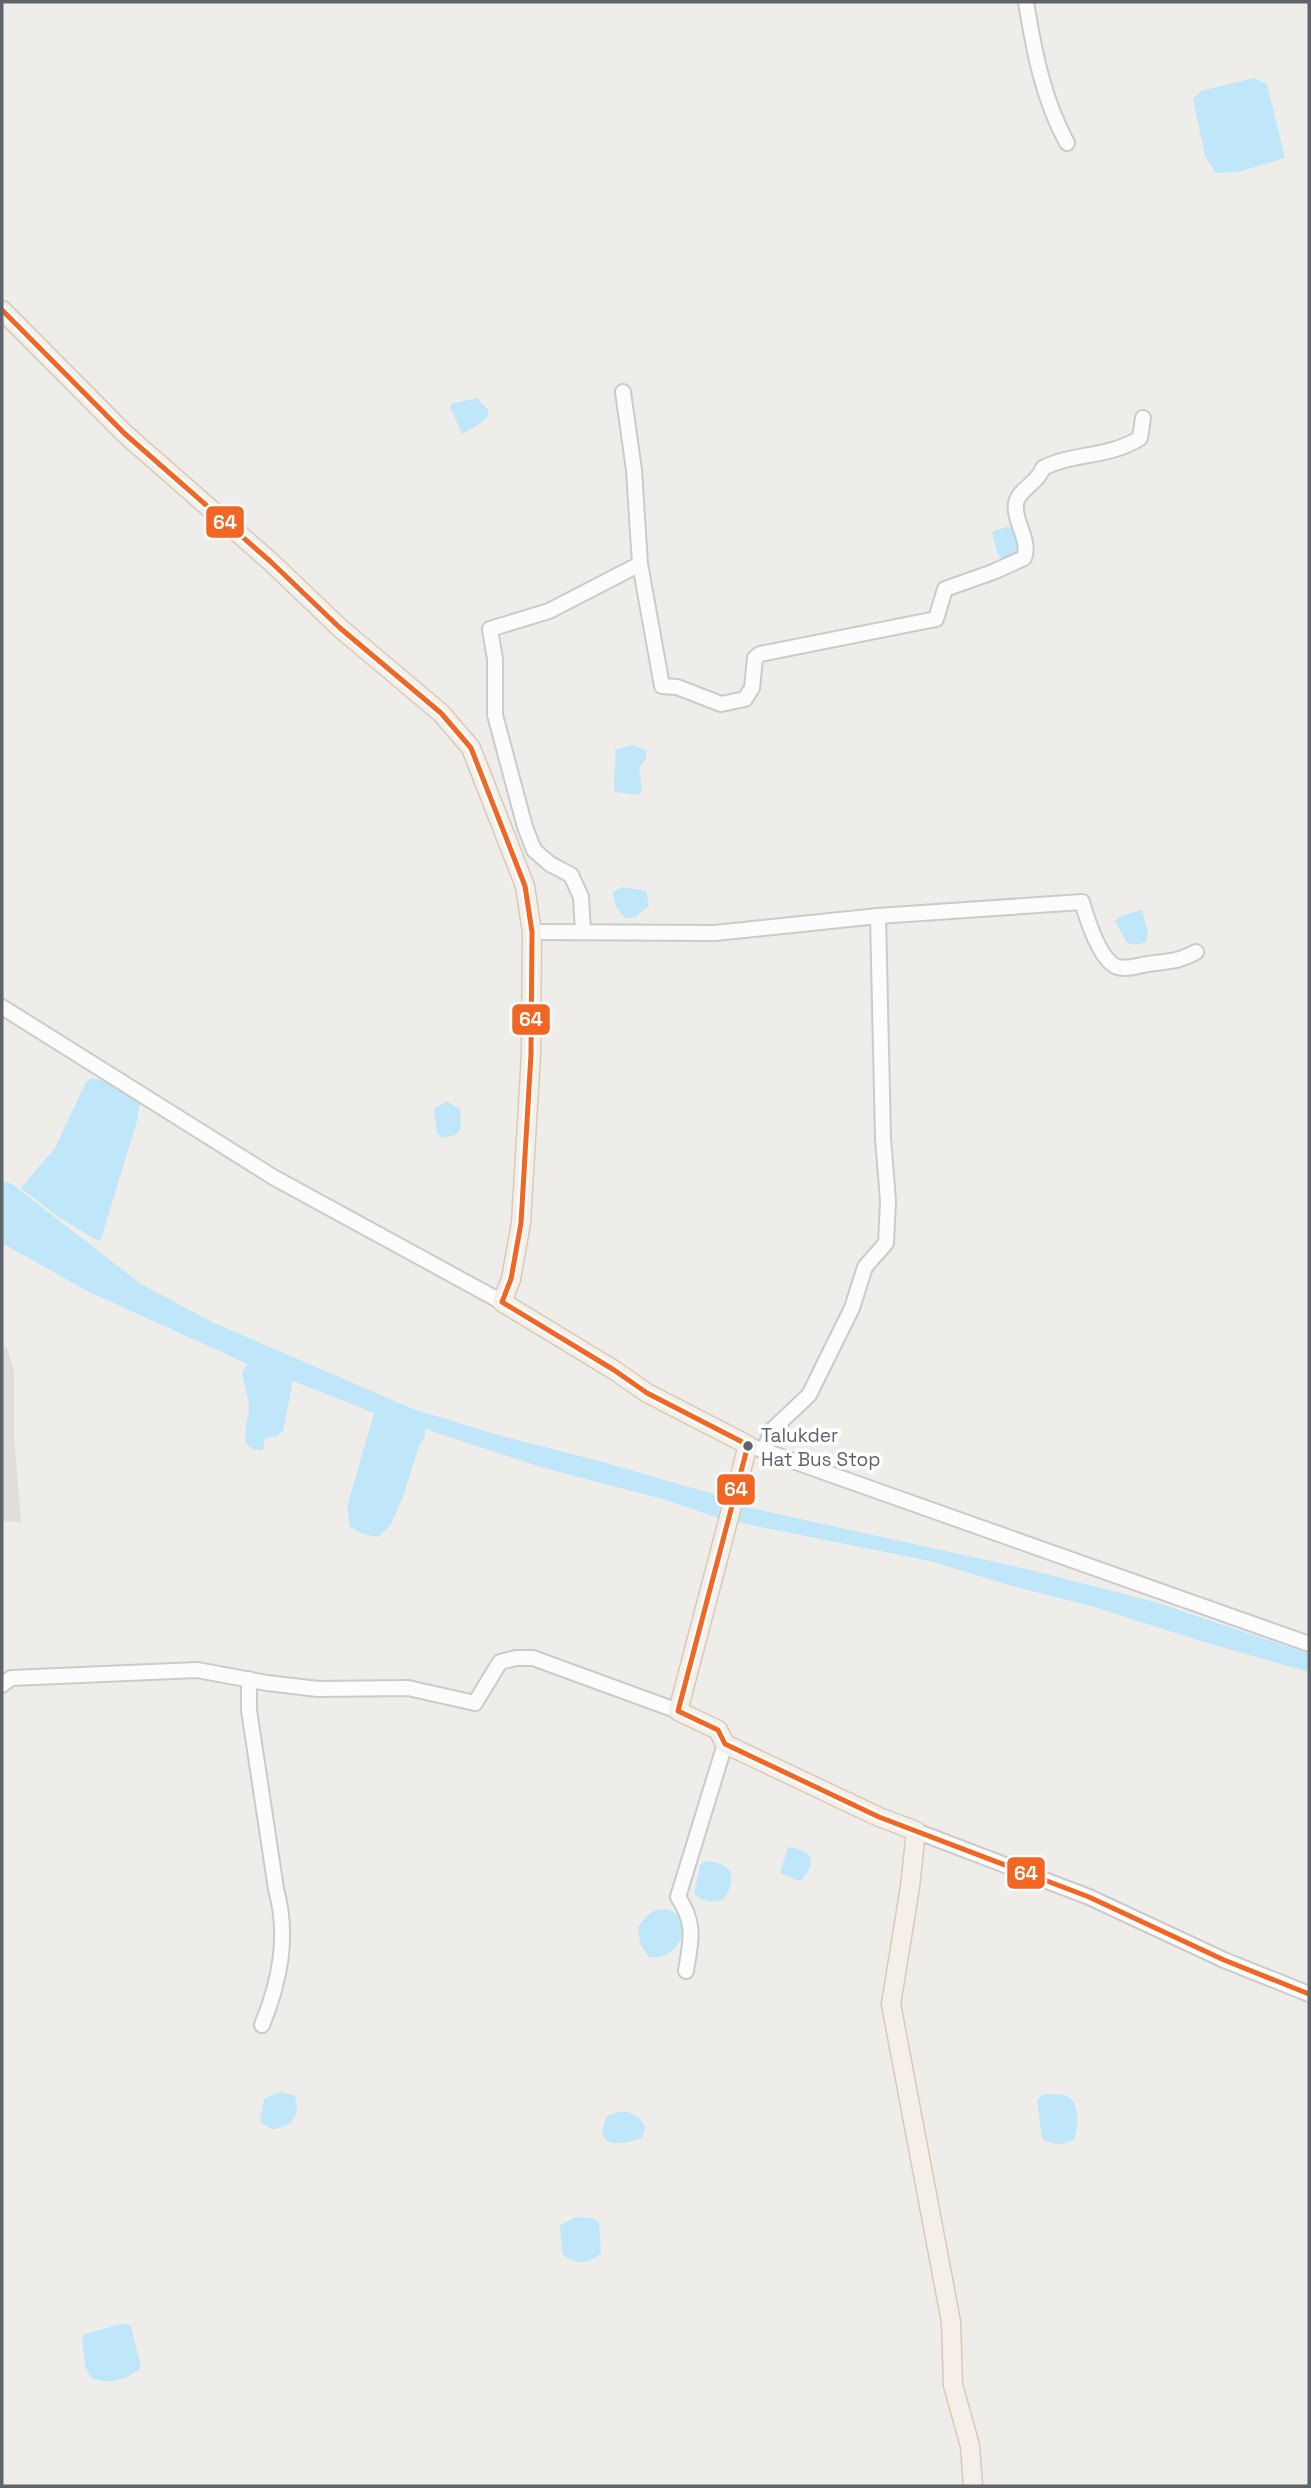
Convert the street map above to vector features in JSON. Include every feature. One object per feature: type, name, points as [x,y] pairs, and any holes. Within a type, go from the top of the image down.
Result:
[{"type":"main road","points":[[2,310],[125,435],[271,562],[340,628],[441,713],[471,748],[525,886],[532,932],[531,1054],[521,1223],[511,1279],[502,1302],[648,1393],[756,1448],[737,1485],[678,1711],[718,1730],[725,1744],[878,1817],[916,1831],[891,2004],[951,2322],[953,2385],[970,2446],[973,2486]]},
{"type":"street","points":[[1026,2],[1037,66],[1055,121],[1067,143]]},
{"type":"street","points":[[623,392],[634,470],[639,564],[662,686],[677,687],[721,704],[745,699],[752,688],[755,658],[760,654],[936,619],[944,589],[1024,558],[1026,548],[1016,505],[1019,497],[1040,477],[1043,468],[1131,444],[1140,438],[1143,418]]},
{"type":"street","points":[[583,931],[581,897],[571,875],[550,864],[534,850],[525,827],[495,715],[495,659],[490,629],[550,611],[639,564]]},
{"type":"street","points":[[532,932],[715,933],[878,916],[1083,902],[1104,954],[1116,966],[1126,968],[1178,961],[1196,952]]},
{"type":"street","points":[[878,916],[883,1138],[888,1201],[886,1243],[866,1268],[852,1308],[808,1395],[756,1448],[1309,1644]]},
{"type":"street","points":[[2,1007],[273,1177],[502,1302]]},
{"type":"street","points":[[2,1685],[11,1678],[197,1670],[318,1689],[408,1688],[475,1703],[500,1662],[533,1658],[678,1711]]},
{"type":"street","points":[[249,1679],[249,1710],[276,1889],[282,1910],[283,1948],[275,1993],[262,2025]]},
{"type":"street","points":[[686,1971],[691,1940],[689,1913],[678,1897],[725,1744]]},
{"type":"street","points":[[916,1831],[1089,1897],[1224,1960],[1309,1994]]},
{"type":"shaded area","points":[[2,1346],[7,1348],[14,1372],[14,1436],[21,1522],[2,1521]]},
{"type":"water","points":[[1254,78],[1267,84],[1285,158],[1238,172],[1216,173],[1205,156],[1193,99],[1201,91]]},
{"type":"water","points":[[477,398],[488,410],[488,416],[462,434],[451,404]]},
{"type":"water","points":[[1011,527],[1020,553],[1003,561],[997,552],[992,532]]},
{"type":"water","points":[[633,745],[647,751],[646,759],[639,767],[642,790],[638,795],[615,792],[615,750]]},
{"type":"water","points":[[623,887],[646,891],[649,906],[635,917],[626,919],[616,907],[613,892]]},
{"type":"water","points":[[1142,910],[1148,932],[1146,942],[1136,945],[1127,943],[1115,921],[1120,916]]},
{"type":"water","points":[[92,1078],[118,1084],[140,1103],[137,1121],[101,1239],[98,1241],[57,1216],[21,1188],[55,1148],[86,1082]]},
{"type":"water","points":[[446,1101],[460,1109],[461,1129],[455,1135],[444,1138],[437,1134],[434,1109]]},
{"type":"water","points":[[2,1181],[12,1184],[141,1284],[212,1322],[413,1409],[710,1493],[742,1506],[1031,1570],[1155,1602],[1309,1654],[1309,1672],[1098,1608],[930,1561],[721,1519],[666,1500],[544,1468],[425,1429],[425,1436],[419,1446],[403,1497],[390,1526],[378,1537],[363,1534],[350,1527],[347,1507],[374,1413],[293,1381],[283,1431],[277,1436],[265,1438],[263,1450],[248,1446],[245,1434],[249,1406],[242,1372],[248,1364],[87,1291],[2,1243]]},
{"type":"water","points":[[788,1847],[803,1850],[810,1857],[810,1866],[802,1880],[780,1873]]},
{"type":"water","points":[[705,1861],[722,1865],[730,1872],[731,1884],[724,1899],[708,1901],[694,1894],[700,1865]]},
{"type":"water","points":[[663,1909],[674,1912],[680,1919],[683,1927],[681,1936],[670,1952],[661,1957],[649,1957],[640,1944],[638,1928],[648,1915]]},
{"type":"water","points":[[280,2092],[295,2096],[296,2115],[285,2126],[272,2129],[260,2122],[264,2099]]},
{"type":"water","points":[[1056,2094],[1071,2098],[1077,2114],[1074,2139],[1062,2144],[1042,2139],[1037,2100],[1043,2095]]},
{"type":"water","points":[[618,2112],[631,2113],[640,2119],[645,2127],[642,2138],[625,2143],[605,2140],[603,2127],[607,2116]]},
{"type":"water","points":[[576,2217],[593,2218],[599,2223],[601,2253],[582,2262],[572,2260],[562,2253],[560,2225]]},
{"type":"water","points":[[121,2324],[131,2327],[141,2367],[118,2380],[91,2378],[85,2366],[82,2339],[85,2334]]},
{"type":"transit line","name":"64","points":[[2,310],[125,434],[271,562],[340,628],[441,713],[471,748],[525,886],[532,932],[531,1054],[521,1223],[511,1279],[502,1302],[647,1393],[748,1445],[678,1711],[718,1730],[725,1744],[879,1817],[1089,1897],[1224,1960],[1309,1994]]},
{"type":"place","name":"Talukder Hat Bus Stop","points":[[748,1446]]}]
